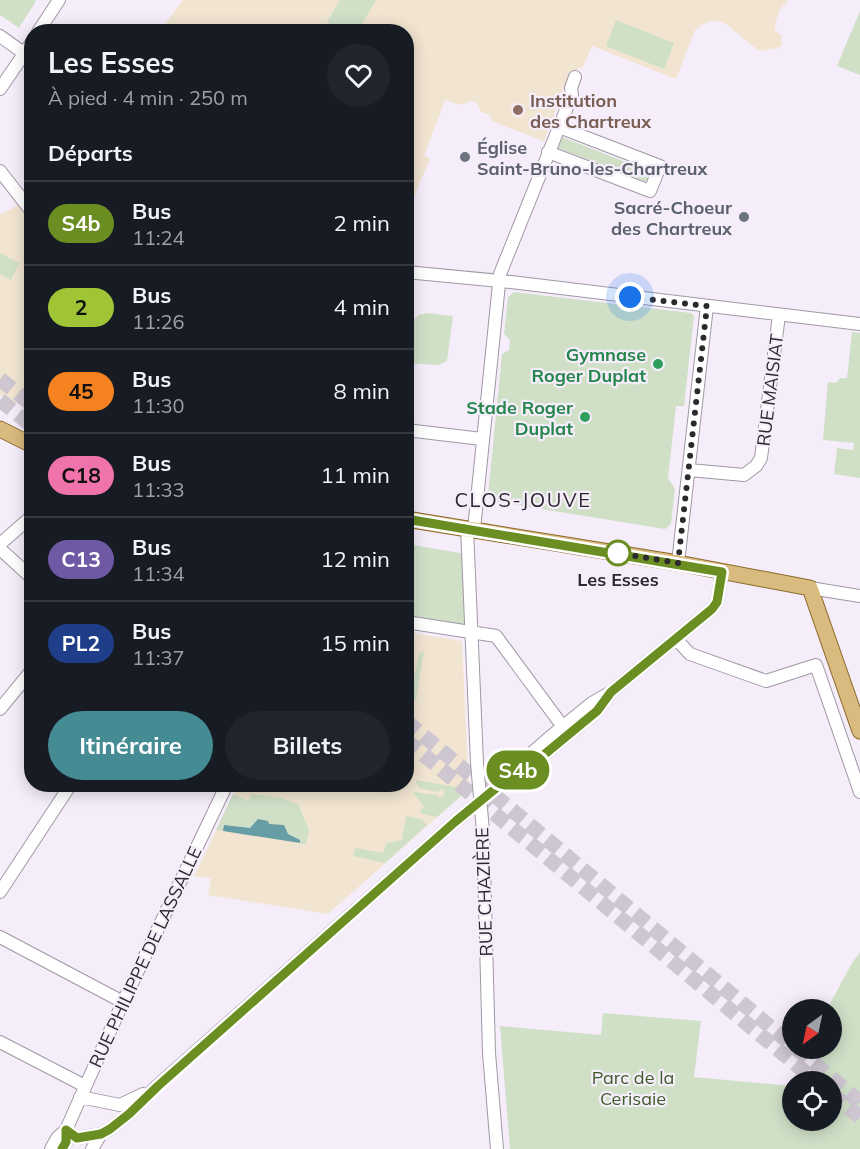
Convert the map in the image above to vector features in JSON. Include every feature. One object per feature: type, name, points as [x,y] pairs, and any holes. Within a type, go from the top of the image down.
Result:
[{"type":"main road","points":[[0,429],[24,440]]},
{"type":"main road","points":[[414,520],[678,563],[810,588],[860,731]]},
{"type":"street","points":[[43,24],[59,0]]},
{"type":"street","points":[[0,36],[24,53]]},
{"type":"street","points":[[0,89],[24,61]]},
{"type":"street","name":"RUE CHAZIÈRE","points":[[497,1149],[489,1053],[483,834],[472,633],[470,528],[478,501],[482,439],[500,280],[514,238],[520,228],[572,94],[571,88],[575,77]]},
{"type":"street","points":[[548,152],[650,191],[660,166],[559,127]]},
{"type":"street","points":[[0,171],[24,202]]},
{"type":"street","points":[[414,273],[500,280],[860,324]]},
{"type":"street","points":[[678,563],[707,306]]},
{"type":"street","name":"RUE MAISIAT","points":[[689,470],[744,475],[756,466],[760,458],[779,315]]},
{"type":"street","points":[[414,431],[482,439]]},
{"type":"street","points":[[0,544],[24,523]]},
{"type":"street","points":[[0,549],[24,571]]},
{"type":"street","points":[[92,1149],[101,1134],[129,1114],[523,766],[534,751],[565,731],[592,703],[611,692],[715,606],[722,572]]},
{"type":"street","points":[[810,588],[860,596]]},
{"type":"street","points":[[414,623],[496,636],[565,731]]},
{"type":"street","points":[[676,639],[690,654],[766,681],[816,665],[860,792]]},
{"type":"street","points":[[0,709],[24,680]]},
{"type":"street","points":[[0,892],[66,792]]},
{"type":"street","name":"RUE PHILIPPE DE LASSALLE","points":[[62,1149],[66,1142],[66,1130],[82,1091],[223,792]]},
{"type":"street","points":[[0,937],[123,1002]]},
{"type":"street","points":[[0,1042],[82,1091],[120,1105],[158,1086]]},
{"type":"street","points":[[66,1130],[77,1138],[101,1134]]},
{"type":"street","name":"RUE PHILIPPE DE LASSALLE","points":[[51,1149],[57,1138],[66,1130]]},
{"type":"shaded area","name":"Institution des Chartreux","points":[[183,0],[789,0],[780,9],[775,24],[775,30],[783,37],[781,40],[783,44],[779,48],[759,51],[726,24],[717,21],[707,22],[695,30],[676,79],[592,46],[582,69],[578,68],[576,74],[570,72],[544,141],[491,121],[492,116],[481,112],[477,103],[471,101],[460,105],[445,100],[424,156],[430,159],[414,198],[414,24],[166,23]]},
{"type":"shaded area","points":[[18,205],[24,213],[24,407],[0,395],[0,215]]},
{"type":"shaded area","points":[[414,633],[462,641],[469,789],[328,914],[208,895],[211,879],[194,876],[235,792],[414,792]]},
{"type":"green space","points":[[0,0],[36,1],[19,28],[0,15]]},
{"type":"green space","points":[[340,0],[376,0],[362,24],[327,22]]},
{"type":"green space","points":[[860,11],[860,75],[837,66]]},
{"type":"green space","points":[[616,20],[674,43],[664,69],[606,46]]},
{"type":"green space","points":[[562,137],[651,172],[647,182],[558,148]]},
{"type":"green space","points":[[0,253],[19,263],[11,280],[0,274]]},
{"type":"green space","name":"Stade Roger Duplat","points":[[514,292],[691,313],[694,316],[684,406],[676,406],[668,478],[675,489],[671,524],[665,529],[492,501],[488,495],[502,354],[509,350],[510,340],[504,334],[508,297]]},
{"type":"green space","points":[[427,313],[453,316],[447,361],[438,365],[414,363],[414,319],[418,315]]},
{"type":"green space","points":[[852,332],[860,333],[860,478],[834,474],[837,448],[853,450],[854,443],[823,440],[828,382],[836,383],[840,378],[847,378]]},
{"type":"green space","points":[[414,545],[466,554],[471,632],[414,623]]},
{"type":"green space","points":[[424,652],[416,699],[414,699],[414,678],[419,653]]},
{"type":"green space","points":[[415,780],[469,789],[437,817],[422,814],[420,811],[424,807],[413,792],[437,795],[440,798],[445,794],[442,789],[438,792],[419,788]]},
{"type":"green space","points":[[233,794],[248,801],[252,794],[281,798],[298,804],[309,830],[306,845],[288,834],[284,825],[269,824],[268,821],[258,820],[250,828],[224,825],[223,831],[216,830]]},
{"type":"green space","points":[[406,816],[422,819],[427,825],[385,863],[354,856],[355,848],[383,853],[387,843],[402,840]]},
{"type":"green space","name":"Parc de la Cerisaie","points":[[860,952],[860,1149],[510,1149],[500,1026],[601,1035],[603,1013],[701,1021],[694,1077],[782,1085],[782,1131],[842,1131],[842,1071],[818,1071],[817,1059],[842,1059],[842,999],[832,999]]},
{"type":"water","points":[[258,819],[268,821],[269,824],[284,825],[288,834],[300,840],[300,843],[223,831],[224,825],[250,828]]},
{"type":"tunnel","points":[[0,379],[24,398]]},
{"type":"tunnel","points":[[0,400],[24,420]]},
{"type":"tunnel","points":[[414,728],[782,1037]]},
{"type":"tunnel","points":[[414,747],[804,1071]]},
{"type":"tunnel","points":[[809,1059],[860,1102]]},
{"type":"tunnel","points":[[842,1102],[860,1117]]},
{"type":"bus line","name":"S4b","points":[[62,1149],[66,1142],[66,1130],[77,1138],[101,1134],[129,1114],[456,821],[523,766],[540,758],[597,711],[611,692],[712,609],[717,602],[722,572],[414,520]]},
{"type":"place","name":"Institution des Chartreux","points":[[518,110]]},
{"type":"place","name":"Église Saint-Bruno-les-Chartreux","points":[[465,157]]},
{"type":"place","name":"Sacré-Choeur des Chartreux","points":[[744,217]]},
{"type":"place","name":"Gymnase Roger Duplat","points":[[658,364]]},
{"type":"place","name":"Stade Roger Duplat","points":[[585,417]]},
{"type":"place","name":"Les Esses","points":[[618,553]]},
{"type":"district","name":"CLOS-JOUVE","points":[[523,499]]},
{"type":"route","points":[[618,553],[616,553],[678,563],[707,306],[630,297]]}]
